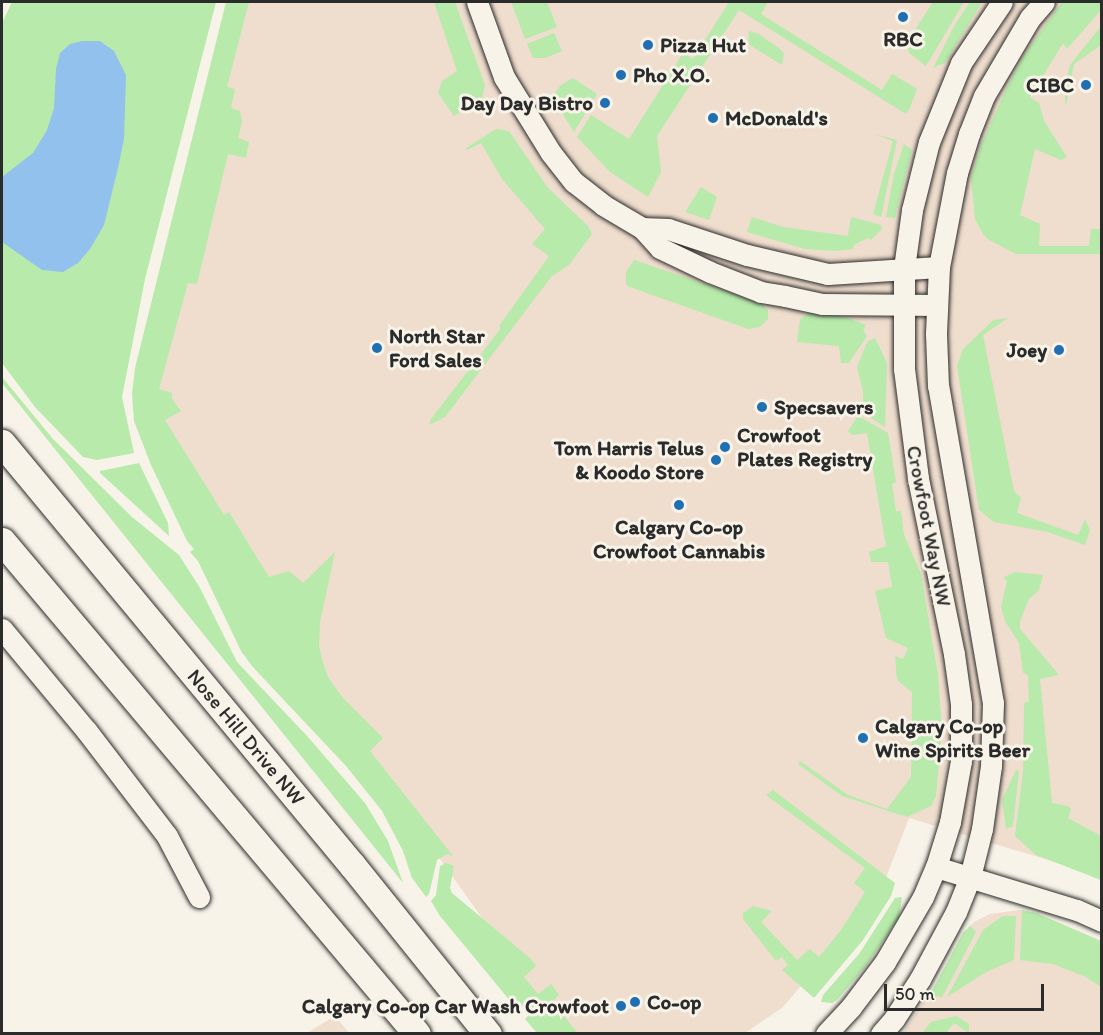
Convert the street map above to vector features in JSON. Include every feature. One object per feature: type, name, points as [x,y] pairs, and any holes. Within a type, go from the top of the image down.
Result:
[{"type":"main road","name":"Nose Hill Drive NW","points":[[2,443],[352,865],[488,1034]]},
{"type":"main road","points":[[2,540],[417,1034]]},
{"type":"street","points":[[477,2],[504,77],[550,153],[574,182],[603,205],[642,228],[660,248],[691,264],[761,291],[822,304],[937,305]]},
{"type":"street","name":"Crowfoot Way NW","points":[[826,1034],[851,1007],[885,962],[924,897],[950,822],[961,761],[961,704],[954,654],[918,478],[904,369],[904,268],[912,210],[933,131],[961,63],[1002,2]]},
{"type":"street","name":"Crowfoot Way NW","points":[[881,1034],[894,1019],[920,979],[956,912],[970,877],[982,830],[991,766],[993,703],[938,386],[939,267],[957,173],[984,96],[1006,58],[1044,2]]},
{"type":"street","points":[[642,228],[668,229],[747,255],[828,274],[939,267]]},
{"type":"street","points":[[2,628],[86,730],[167,836],[199,897]]},
{"type":"street","points":[[936,867],[1077,910],[1101,921]]},
{"type":"shaded area","points":[[247,2],[1101,2],[1101,876],[909,818],[880,893],[783,1007],[745,1033],[564,1033],[277,630],[147,408]]},
{"type":"shaded area","points":[[1020,910],[1036,913],[1101,941],[1101,1033],[902,1034],[937,982],[963,933],[974,922],[990,914]]},
{"type":"shaded area","points":[[335,1016],[349,1033],[307,1033]]},
{"type":"green space","points":[[12,2],[216,2],[145,279],[122,397],[134,453],[97,460],[83,457],[35,407],[2,363],[2,23]]},
{"type":"green space","points":[[226,2],[249,2],[227,87],[235,89],[231,108],[240,111],[242,122],[238,138],[249,142],[246,158],[228,154],[197,284],[188,283],[159,389],[172,393],[172,399],[181,411],[165,420],[224,515],[229,512],[269,577],[289,571],[303,583],[335,552],[320,622],[319,646],[323,663],[329,679],[343,698],[383,738],[370,751],[453,856],[447,854],[437,860],[429,894],[426,897],[412,878],[403,851],[382,811],[346,766],[252,666],[241,651],[198,561],[190,552],[194,549],[187,541],[151,465],[134,421],[132,394],[135,368]]},
{"type":"green space","points":[[434,2],[455,2],[485,85],[482,98],[454,116],[438,93],[442,81],[457,71]]},
{"type":"green space","points":[[511,2],[547,2],[557,27],[525,39]]},
{"type":"green space","points":[[729,2],[768,2],[761,14],[882,90],[892,74],[917,89],[909,110],[906,114],[739,10],[657,136],[661,172],[648,197],[610,172],[577,137],[591,115],[629,139],[683,53],[693,59]]},
{"type":"green space","points":[[933,2],[964,2],[926,66],[908,52],[913,33]]},
{"type":"green space","points":[[970,2],[982,2],[945,63],[933,68],[954,26]]},
{"type":"green space","points":[[1062,2],[1101,2],[1101,10],[1067,49],[1063,43],[1030,97],[1039,103],[1044,121],[1067,157],[1061,160],[1035,149],[1020,215],[1040,224],[1039,246],[1089,246],[1091,229],[1101,229],[1101,254],[1016,254],[989,240],[983,234],[975,219],[971,178],[981,145],[1007,87],[1024,55]]},
{"type":"green space","points":[[1101,26],[1101,45],[1074,64],[1066,106],[1064,90],[1070,65]]},
{"type":"green space","points":[[749,31],[759,34],[780,49],[784,54],[782,65],[748,44]]},
{"type":"green space","points":[[554,33],[562,51],[545,58],[533,58],[527,44]]},
{"type":"green space","points":[[573,78],[597,94],[574,132],[552,97],[561,85]]},
{"type":"green space","points":[[496,129],[509,131],[548,188],[588,226],[592,234],[569,265],[552,276],[445,417],[429,425],[431,419],[501,328],[499,326],[549,256],[532,244],[545,229],[502,179],[481,143],[467,150],[466,148]]},
{"type":"green space","points":[[874,134],[897,140],[881,217],[873,214],[893,141]]},
{"type":"green space","points":[[904,144],[912,150],[895,218],[886,217],[894,174]]},
{"type":"green space","points":[[701,187],[717,197],[709,220],[685,212]]},
{"type":"green space","points":[[752,217],[783,227],[848,236],[851,217],[881,225],[882,229],[871,240],[868,238],[854,245],[853,249],[835,251],[805,249],[747,232]]},
{"type":"green space","points":[[634,260],[761,303],[768,310],[768,319],[760,327],[748,329],[630,287],[626,285],[626,272]]},
{"type":"green space","points":[[809,313],[840,315],[866,325],[863,330],[867,336],[849,363],[841,363],[839,346],[797,342],[800,319]]},
{"type":"green space","points":[[1008,318],[983,335],[1014,491],[1021,498],[1017,513],[1078,535],[1085,519],[1090,530],[1085,545],[1048,532],[994,522],[979,510],[957,366],[963,349],[988,325],[994,320]]},
{"type":"green space","points":[[875,338],[887,363],[885,427],[863,413],[863,391],[857,367],[867,342]]},
{"type":"green space","points":[[2,377],[53,439],[132,517],[179,555],[200,588],[237,662],[308,737],[365,803],[388,841],[403,883],[2,383]]},
{"type":"green space","points":[[858,416],[888,433],[896,482],[892,484],[896,511],[901,511],[904,535],[921,574],[938,675],[942,731],[936,796],[931,806],[907,817],[842,796],[798,764],[800,761],[848,795],[887,809],[911,777],[912,692],[897,680],[895,656],[903,659],[908,648],[886,638],[875,591],[892,587],[888,562],[871,562],[869,552],[886,546],[867,433],[852,435],[848,431]]},
{"type":"green space","points":[[139,463],[168,523],[169,536],[100,473],[100,471]]},
{"type":"green space","points":[[1015,572],[1043,575],[1039,590],[1029,599],[1020,621],[1020,629],[1059,675],[1040,679],[1052,803],[1068,806],[1071,809],[1068,818],[1101,836],[1101,880],[1036,855],[1015,836],[1023,772],[1024,703],[1029,701],[1028,675],[1023,673],[1019,643],[1005,621],[1001,607],[1007,581],[1004,577]]},
{"type":"green space","points":[[1016,770],[1019,771],[1013,826],[1006,829],[1002,800]]},
{"type":"green space","points":[[773,790],[895,883],[891,896],[863,940],[814,998],[782,970],[788,965],[782,957],[776,961],[743,919],[743,913],[753,906],[772,911],[761,922],[797,960],[810,949],[819,957],[841,930],[865,892],[854,883],[865,868],[766,795]]},
{"type":"green space","points":[[446,863],[454,866],[450,888],[452,893],[531,959],[536,966],[524,977],[538,994],[551,984],[559,995],[552,1002],[578,1033],[537,1033],[525,1019],[529,1015],[521,1005],[516,1008],[440,916],[431,901],[436,895],[440,866]]},
{"type":"green space","points":[[902,897],[899,917],[866,966],[837,1000],[832,1003],[821,1002],[823,995],[859,954],[895,898]]},
{"type":"green space","points":[[1022,910],[1036,913],[1101,941],[1101,987],[1086,977],[1053,964],[1020,960]]},
{"type":"green space","points":[[1003,916],[1016,916],[1014,960],[986,972],[947,997],[983,930]]},
{"type":"green space","points":[[970,926],[976,932],[942,997],[930,995],[963,933]]},
{"type":"green space","points":[[956,1016],[969,1024],[969,1033],[954,1023],[946,1033],[922,1033],[931,1022]]},
{"type":"water","points":[[100,41],[114,51],[126,75],[124,139],[104,225],[90,249],[78,263],[63,272],[42,270],[2,242],[2,177],[33,153],[47,130],[54,108],[56,69],[60,53],[70,44]]},
{"type":"place","name":"RBC","points":[[903,17]]},
{"type":"place","name":"Pizza Hut","points":[[648,45]]},
{"type":"place","name":"Pho X.O.","points":[[621,75]]},
{"type":"place","name":"CIBC","points":[[1086,85]]},
{"type":"place","name":"Day Day Bistro","points":[[605,103]]},
{"type":"place","name":"McDonald's","points":[[713,118]]},
{"type":"place","name":"North Star Ford Sales","points":[[377,348]]},
{"type":"place","name":"Joey","points":[[1059,350]]},
{"type":"place","name":"Specsavers","points":[[762,407]]},
{"type":"place","name":"Crowfoot Plates Registry","points":[[725,447]]},
{"type":"place","name":"Tom Harris Telus & Koodo Store","points":[[716,460]]},
{"type":"place","name":"Calgary Co-op Crowfoot Cannabis","points":[[679,505]]},
{"type":"place","name":"Calgary Co-op Wine Spirits Beer","points":[[863,738]]},
{"type":"place","name":"Co-op","points":[[635,1002]]},
{"type":"place","name":"Calgary Co-op Car Wash Crowfoot","points":[[621,1006]]}]
